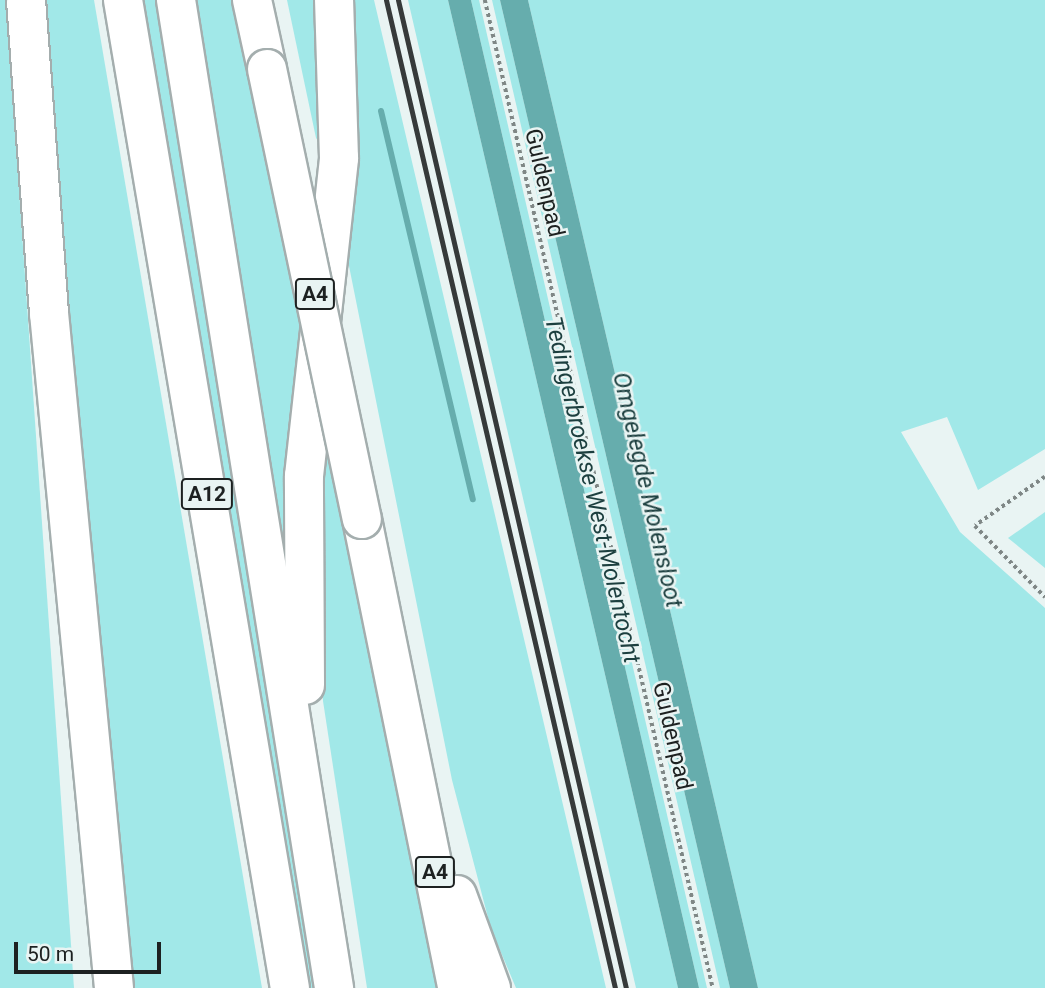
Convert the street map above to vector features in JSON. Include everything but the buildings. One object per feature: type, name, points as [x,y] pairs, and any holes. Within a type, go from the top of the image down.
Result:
[{"type":"highway","points":[[26,0],[88,754],[114,988]]},
{"type":"highway","name":"A12","points":[[123,0],[290,988]]},
{"type":"highway","name":"A12","points":[[176,0],[334,988]]},
{"type":"highway","name":"A4","points":[[252,0],[423,799],[457,988]]},
{"type":"highway","name":"A12","points":[[309,841],[302,509],[340,158],[334,0]]},
{"type":"highway","points":[[88,754],[91,988]]},
{"type":"highway","name":"A4","points":[[423,799],[492,988]]},
{"type":"path","name":"Guldenpad","points":[[485,0],[713,988]]},
{"type":"path","points":[[1045,477],[975,526],[1045,597]]},
{"type":"shaded area","points":[[0,0],[6,0],[74,988],[0,988]]},
{"type":"shaded area","points":[[42,0],[94,0],[262,988],[129,988]]},
{"type":"shaded area","points":[[139,0],[168,0],[324,988],[306,988]]},
{"type":"shaded area","points":[[197,0],[236,0],[302,310],[308,426],[290,603]]},
{"type":"shaded area","points":[[287,0],[326,0],[334,163],[316,138]]},
{"type":"shaded area","points":[[351,0],[374,0],[606,988],[516,988],[491,929],[452,780],[347,256],[357,97]]},
{"type":"shaded area","points":[[408,0],[448,0],[678,988],[636,988]]},
{"type":"shaded area","points":[[448,0],[471,0],[699,988],[678,988]]},
{"type":"shaded area","points":[[471,0],[479,0],[707,988],[699,988]]},
{"type":"shaded area","points":[[492,0],[500,0],[730,988],[720,988]]},
{"type":"shaded area","points":[[500,0],[528,0],[758,988],[730,988]]},
{"type":"shaded area","points":[[528,0],[1045,0],[1045,449],[978,490],[947,417],[901,432],[960,532],[1045,608],[1045,988],[758,988]]},
{"type":"shaded area","points":[[329,436],[448,988],[367,988],[323,701],[317,494]]},
{"type":"shaded area","points":[[1045,512],[1045,568],[1008,538]]},
{"type":"waterway","points":[[381,111],[473,499]]},
{"type":"railway","points":[[386,0],[615,988]]},
{"type":"railway","points":[[398,0],[626,988]]},
{"type":"water label","name":"Tedingerbroekse West-Molentocht","points":[[592,490]]},
{"type":"water label","name":"Omgelegde Molensloot","points":[[647,490]]}]
